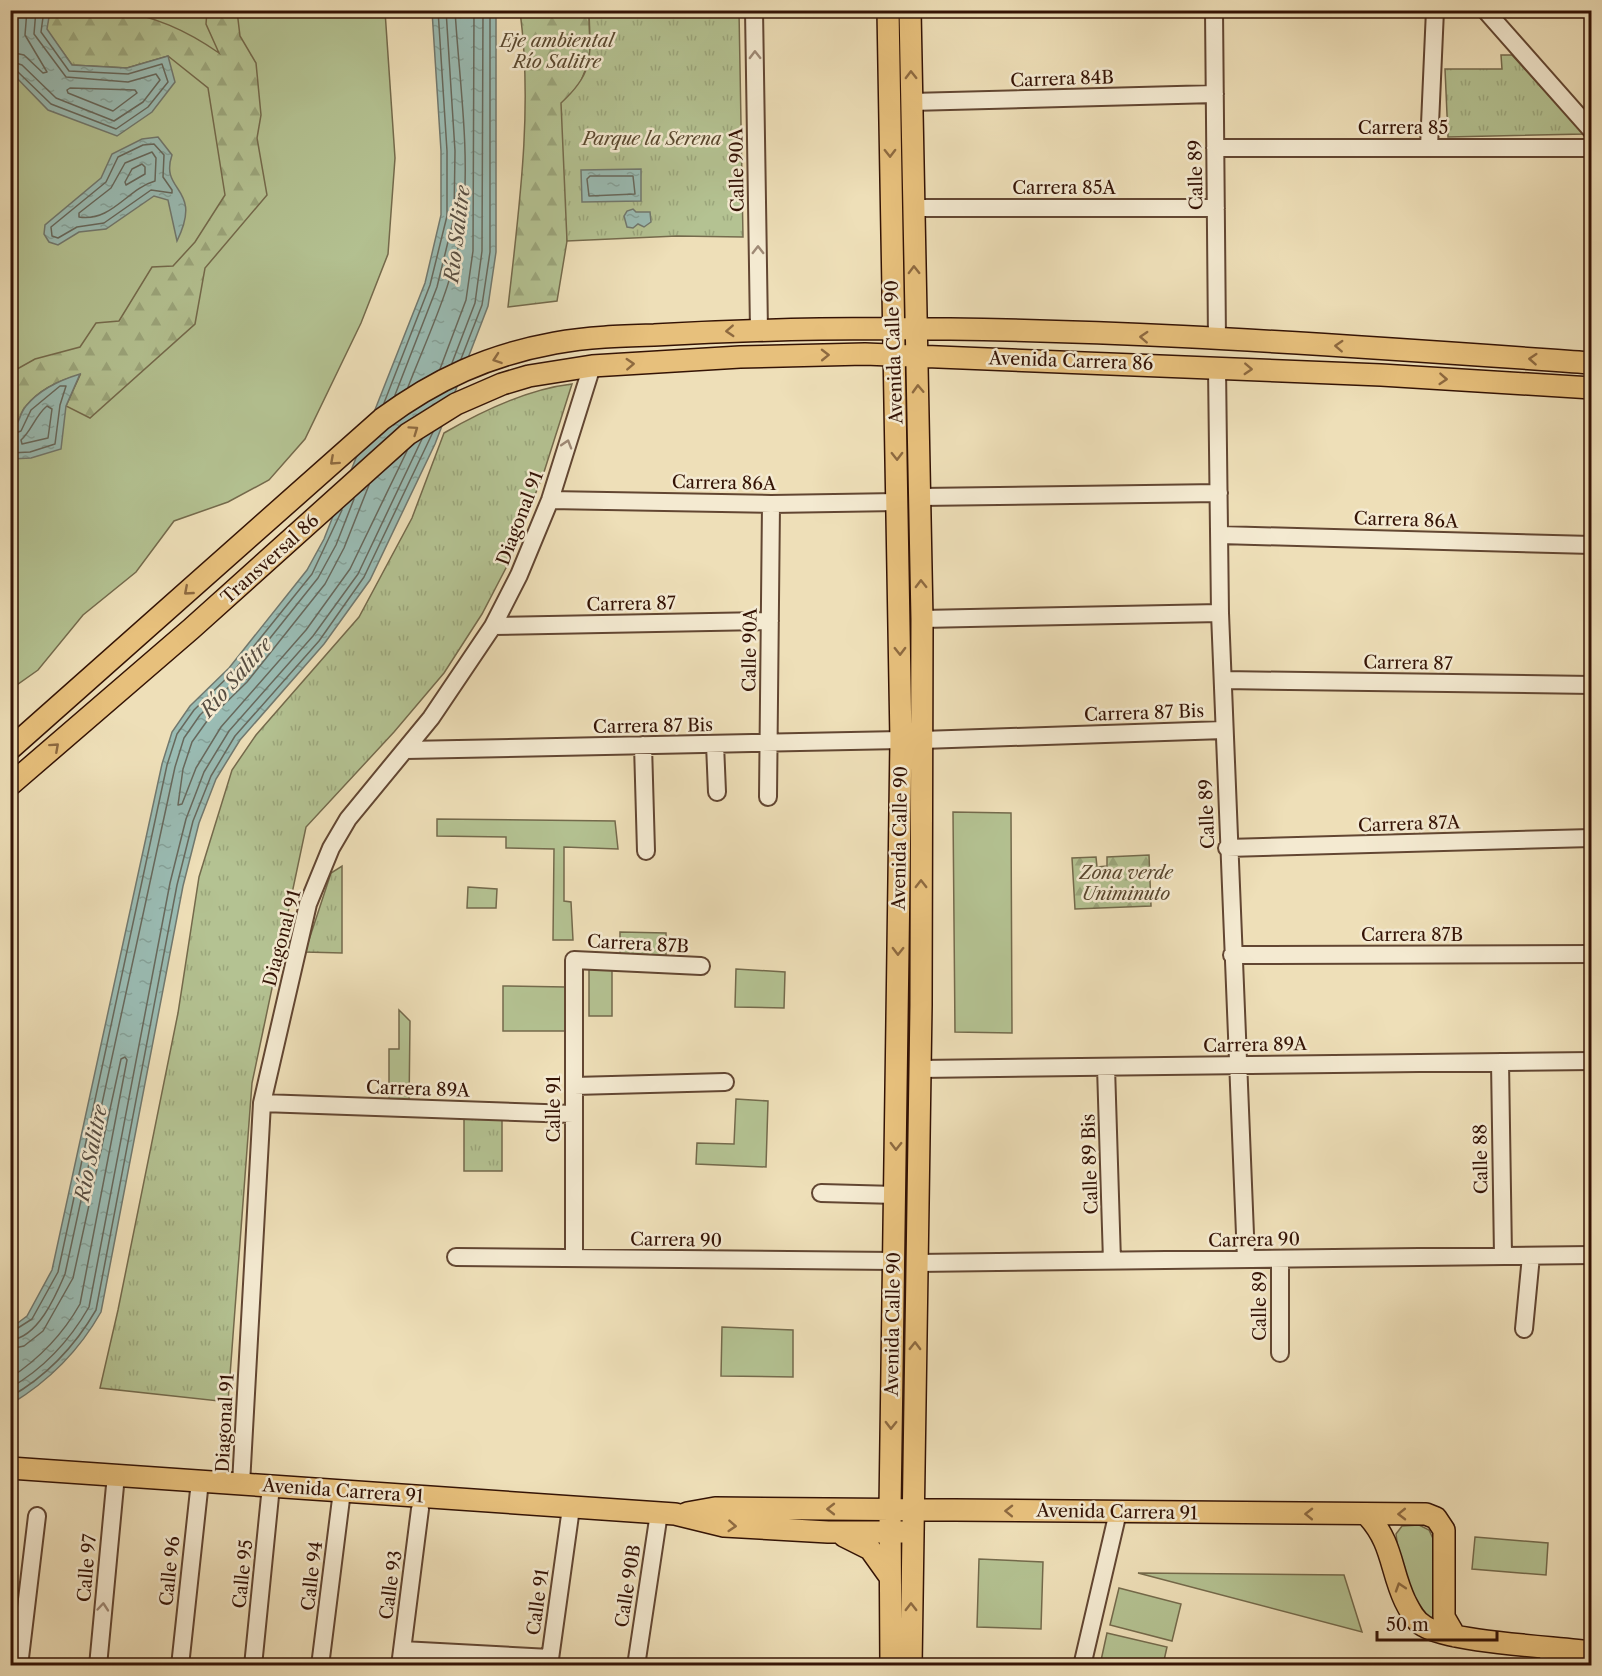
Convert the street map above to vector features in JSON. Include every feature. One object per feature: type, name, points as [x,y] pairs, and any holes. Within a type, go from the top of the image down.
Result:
[{"type":"main road","name":"Avenida Calle 90","points":[[888,10],[898,502],[911,740],[919,1069],[911,1665]]},
{"type":"main road","name":"Avenida Calle 90","points":[[891,1665],[890,1509],[896,1195],[911,740],[922,619],[910,10]]},
{"type":"main road","name":"Avenida Carrera 86","points":[[553,343],[597,338],[759,330],[915,328],[1217,340],[1592,363]]},
{"type":"main road","name":"Transversal 86","points":[[10,749],[382,418],[445,377],[510,354],[553,343]]},
{"type":"main road","name":"Avenida Carrera 86","points":[[551,371],[592,366],[796,355],[895,355],[1217,367],[1592,388]]},
{"type":"main road","name":"Transversal 86","points":[[10,785],[408,434],[478,393],[501,384],[551,371]]},
{"type":"main road","name":"Avenida Carrera 91","points":[[10,1468],[667,1514],[724,1526],[828,1532],[912,1532]]},
{"type":"main road","name":"Avenida Carrera 91","points":[[667,1514],[715,1508],[1426,1514],[1442,1525],[1445,1536],[1444,1617],[1455,1636]]},
{"type":"main road","points":[[1367,1515],[1384,1535],[1400,1589],[1412,1615],[1426,1628],[1549,1656],[1592,1652]]},
{"type":"main road","points":[[828,1532],[852,1538],[870,1549],[879,1558],[891,1580]]},
{"type":"street","name":"Calle 90A","points":[[754,10],[759,330]]},
{"type":"street","name":"Calle 89","points":[[1214,10],[1217,340]]},
{"type":"street","points":[[1429,147],[1435,10]]},
{"type":"street","points":[[1485,10],[1592,131]]},
{"type":"street","name":"Carrera 84B","points":[[911,102],[1215,94]]},
{"type":"street","name":"Carrera 85","points":[[1215,148],[1592,148]]},
{"type":"street","name":"Carrera 85A","points":[[913,208],[1216,208]]},
{"type":"street","name":"Diagonal 91","points":[[241,1484],[262,1103],[308,904],[332,848],[348,819],[406,750],[455,685],[493,626],[519,575],[549,500],[592,366]]},
{"type":"street","name":"Calle 89","points":[[1217,367],[1220,613],[1224,680],[1227,848],[1246,1259]]},
{"type":"street","points":[[920,497],[1219,493]]},
{"type":"street","name":"Carrera 86A","points":[[549,500],[771,504],[898,502]]},
{"type":"street","name":"Calle 90A","points":[[768,798],[771,504]]},
{"type":"street","name":"Carrera 86A","points":[[1220,535],[1592,545]]},
{"type":"street","points":[[922,619],[1220,613]]},
{"type":"street","name":"Carrera 87","points":[[493,626],[770,621]]},
{"type":"street","name":"Carrera 87","points":[[1224,680],[1592,685]]},
{"type":"street","name":"Carrera 87 Bis","points":[[406,750],[911,740],[1224,730]]},
{"type":"street","points":[[714,744],[717,792]]},
{"type":"street","points":[[643,745],[646,850]]},
{"type":"street","name":"Carrera 87A","points":[[1227,848],[1592,838]]},
{"type":"street","name":"Carrera 87B","points":[[1232,956],[1592,954]]},
{"type":"street","name":"Carrera 87B","points":[[574,960],[701,966]]},
{"type":"street","name":"Calle 91","points":[[574,960],[574,1258]]},
{"type":"street","name":"Carrera 89A","points":[[919,1069],[1592,1061]]},
{"type":"street","name":"Calle 88","points":[[1500,1062],[1503,1256]]},
{"type":"street","name":"Calle 89 Bis","points":[[1106,1067],[1112,1261]]},
{"type":"street","points":[[574,1086],[725,1082]]},
{"type":"street","name":"Carrera 89A","points":[[262,1103],[573,1114]]},
{"type":"street","points":[[821,1193],[896,1195]]},
{"type":"street","name":"Carrera 90","points":[[916,1263],[1592,1255]]},
{"type":"street","points":[[1524,1329],[1531,1256]]},
{"type":"street","name":"Carrera 90","points":[[456,1257],[895,1261]]},
{"type":"street","name":"Calle 89","points":[[1280,1259],[1280,1353]]},
{"type":"street","name":"Calle 97","points":[[98,1665],[116,1474]]},
{"type":"street","name":"Calle 96","points":[[180,1665],[200,1481]]},
{"type":"street","name":"Calle 95","points":[[253,1665],[271,1486]]},
{"type":"street","name":"Calle 94","points":[[320,1665],[342,1491]]},
{"type":"street","name":"Calle 91","points":[[549,1662],[571,1508]]},
{"type":"street","name":"Calle 93","points":[[401,1658],[420,1509]]},
{"type":"street","points":[[1082,1665],[1118,1512]]},
{"type":"street","name":"Calle 90B","points":[[636,1665],[667,1514]]},
{"type":"street","points":[[19,1665],[36,1516]]},
{"type":"street","points":[[401,1658],[549,1662]]},
{"type":"green space","points":[[114,10],[143,16],[169,25],[219,53],[206,24],[207,11],[237,11],[240,36],[256,63],[261,115],[257,138],[267,195],[205,268],[195,324],[90,418],[66,406],[80,375],[58,383],[37,395],[26,406],[11,430],[10,373],[35,359],[80,347],[96,323],[119,321],[152,267],[173,266],[195,242],[225,195],[208,88],[168,56],[127,68],[72,65],[46,29],[50,11]]},
{"type":"green space","points":[[11,11],[385,11],[395,158],[388,254],[361,323],[305,439],[269,480],[228,502],[174,521],[136,572],[83,615],[38,670],[11,689]]},
{"type":"green space","name":"Eje ambiental Río Salitre","points":[[520,11],[589,11],[590,58],[570,109],[567,241],[557,301],[508,307],[525,122],[524,48]]},
{"type":"green space","name":"Parque la Serena","points":[[589,11],[739,11],[743,237],[677,236],[567,241],[561,103],[572,92],[586,71],[590,51]]},
{"type":"green space","points":[[1501,55],[1512,55],[1584,134],[1448,137],[1445,69],[1502,69]]},
{"type":"green space","points":[[572,384],[544,472],[507,566],[482,614],[444,673],[394,732],[306,827],[252,1083],[228,1402],[100,1388],[178,1013],[199,877],[232,770],[256,735],[359,617],[412,518],[444,433],[506,402],[539,391]]},
{"type":"green space","points":[[953,812],[1011,813],[1012,1033],[955,1032]]},
{"type":"green space","points":[[437,819],[615,821],[618,849],[564,847],[564,901],[571,902],[573,940],[553,940],[554,849],[506,848],[506,837],[437,836]]},
{"type":"green space","name":"Zona verde Uniminuto","points":[[1149,855],[1151,906],[1075,909],[1072,858],[1096,857],[1097,867],[1107,866],[1107,857]]},
{"type":"green space","points":[[342,866],[342,953],[305,952],[331,873]]},
{"type":"green space","points":[[468,887],[497,889],[496,908],[467,908]]},
{"type":"green space","points":[[620,932],[666,933],[666,964],[620,962]]},
{"type":"green space","points":[[589,968],[612,968],[612,1016],[589,1016]]},
{"type":"green space","points":[[736,969],[785,972],[784,1008],[735,1007]]},
{"type":"green space","points":[[503,986],[566,987],[566,1031],[503,1031]]},
{"type":"green space","points":[[399,1010],[410,1021],[409,1108],[389,1107],[389,1049],[399,1049]]},
{"type":"green space","points":[[736,1099],[768,1101],[766,1167],[696,1164],[697,1143],[734,1144]]},
{"type":"green space","points":[[464,1115],[502,1115],[502,1171],[464,1171]]},
{"type":"green space","points":[[722,1327],[793,1330],[793,1377],[721,1376]]},
{"type":"green space","points":[[1419,1525],[1429,1530],[1437,1547],[1434,1584],[1442,1627],[1418,1611],[1398,1549],[1396,1534],[1402,1526]]},
{"type":"green space","points":[[1475,1537],[1548,1543],[1546,1575],[1472,1569]]},
{"type":"green space","points":[[979,1559],[1043,1562],[1041,1629],[977,1627]]},
{"type":"green space","points":[[1138,1573],[1344,1575],[1362,1632]]},
{"type":"green space","points":[[1119,1588],[1181,1604],[1172,1641],[1110,1625]]},
{"type":"green space","points":[[1107,1633],[1167,1647],[1163,1665],[1100,1665]]},
{"type":"water","points":[[10,11],[50,11],[47,29],[72,65],[127,68],[168,56],[175,82],[152,112],[117,136],[48,110],[11,72]]},
{"type":"water","name":"Río Salitre","points":[[432,11],[496,11],[496,252],[488,306],[435,444],[370,580],[324,644],[240,740],[216,779],[199,823],[183,886],[101,1312],[83,1340],[62,1364],[11,1404],[11,1328],[27,1316],[52,1270],[162,764],[172,732],[190,706],[229,668],[307,570],[324,539],[425,283],[441,215],[441,151]]},
{"type":"water","points":[[158,137],[172,155],[171,177],[184,200],[186,210],[177,241],[168,200],[154,196],[106,229],[79,232],[58,245],[49,242],[44,234],[45,225],[101,178],[112,154],[142,139]]},
{"type":"water","points":[[641,169],[641,201],[582,202],[581,170]]},
{"type":"water","points":[[633,209],[636,212],[650,212],[651,222],[644,227],[638,224],[633,228],[627,227],[624,216],[627,211]]},
{"type":"water","points":[[80,374],[66,406],[61,449],[31,458],[11,459],[11,430],[26,406],[51,386]]}]
